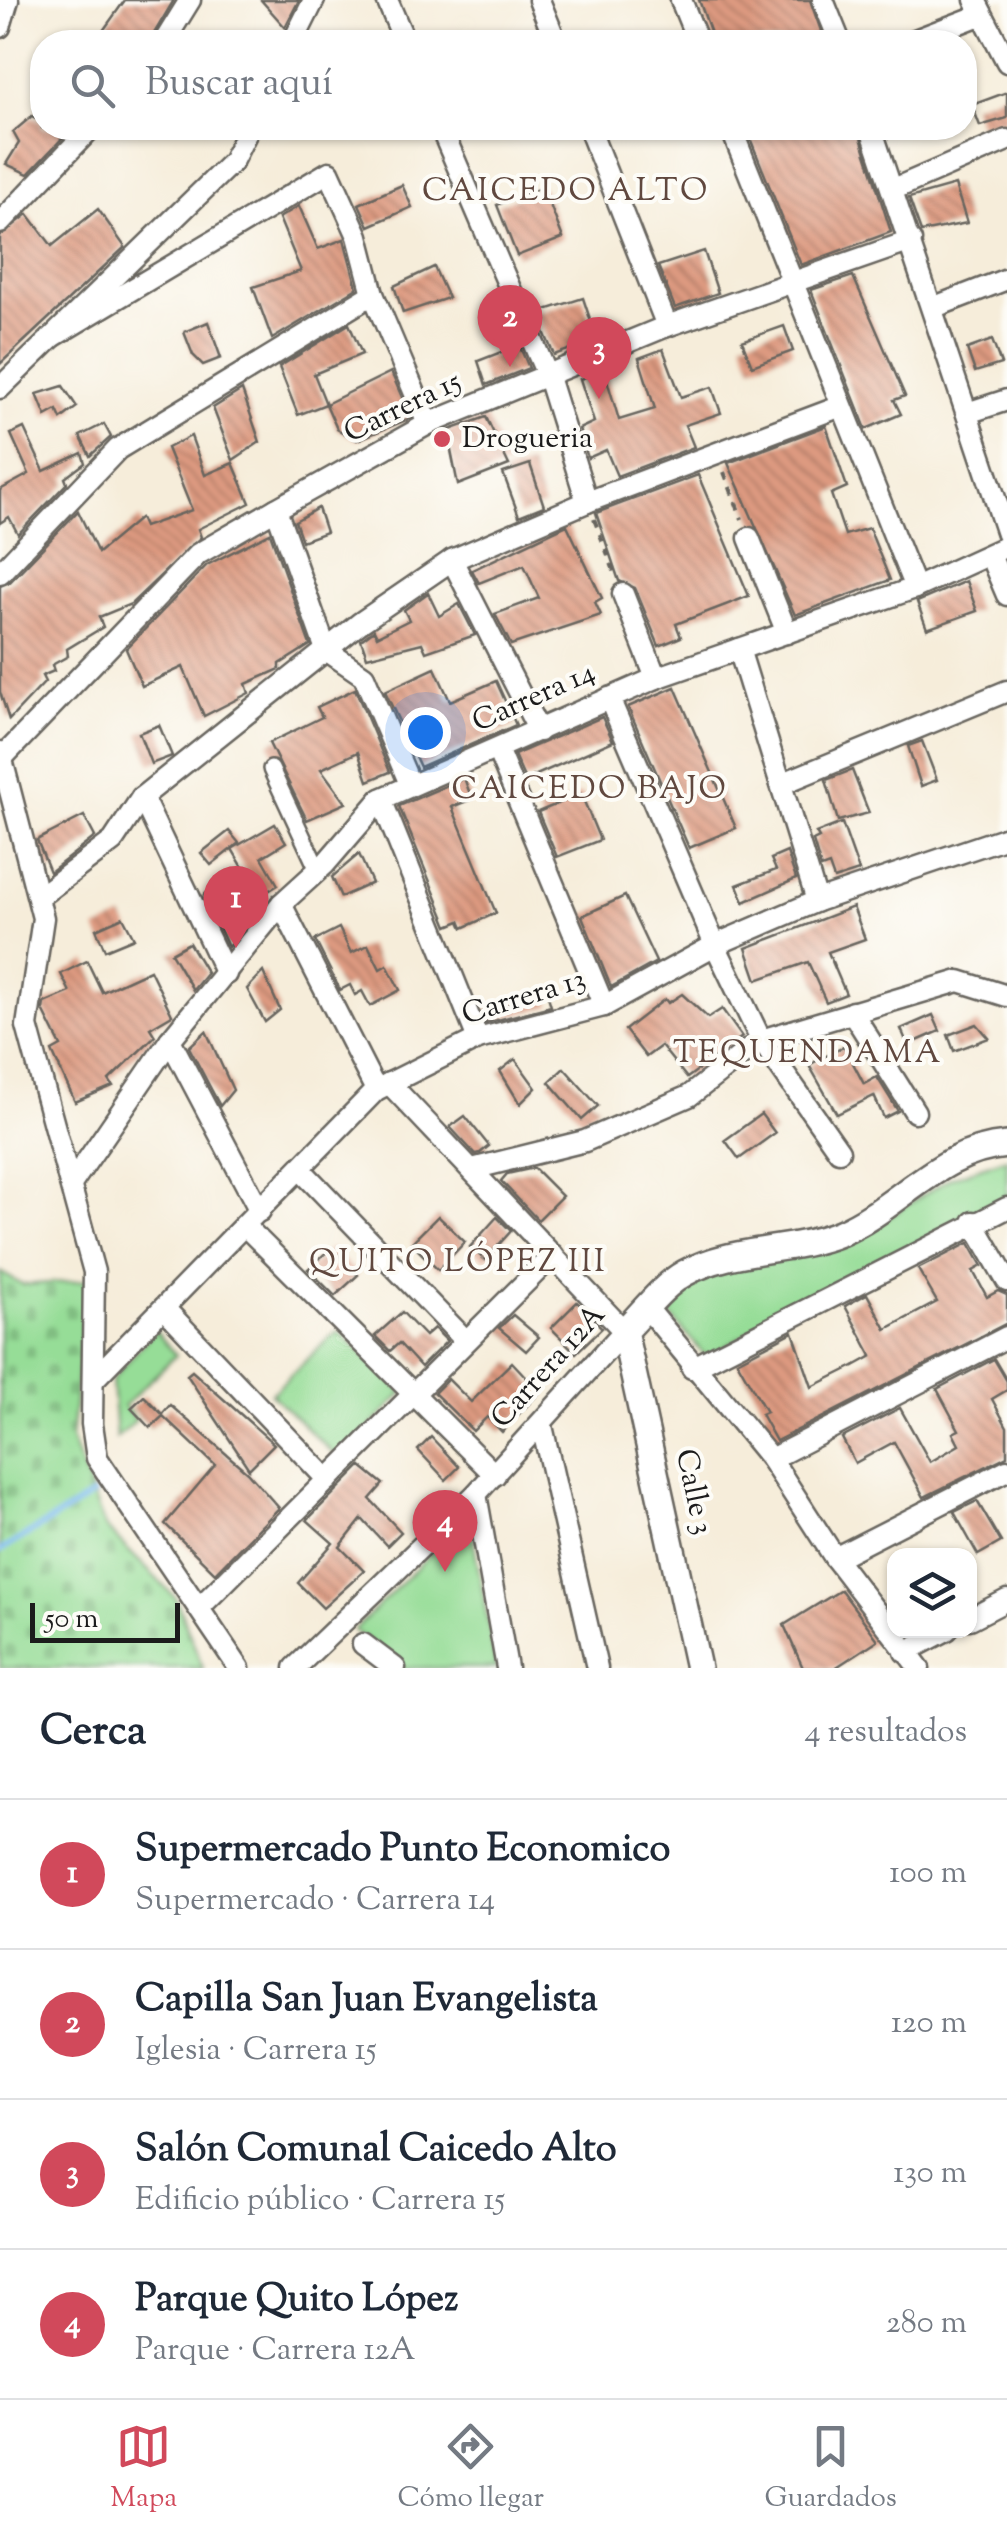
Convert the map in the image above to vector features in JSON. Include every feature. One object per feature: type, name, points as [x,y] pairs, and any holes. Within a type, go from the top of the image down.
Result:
[{"type":"street","points":[[0,27],[8,0]]},
{"type":"street","points":[[171,30],[190,0]]},
{"type":"street","points":[[299,30],[314,0]]},
{"type":"street","points":[[386,0],[400,30]]},
{"type":"street","points":[[539,0],[551,30]]},
{"type":"street","points":[[682,0],[693,30]]},
{"type":"street","points":[[824,0],[835,30]]},
{"type":"street","points":[[934,30],[978,8],[1007,62]]},
{"type":"street","points":[[0,222],[79,140]]},
{"type":"street","points":[[0,388],[232,162],[244,140]]},
{"type":"street","points":[[446,140],[548,377],[588,502]]},
{"type":"street","points":[[595,140],[667,326]]},
{"type":"street","points":[[736,140],[915,588]]},
{"type":"street","points":[[876,140],[1007,534]]},
{"type":"street","points":[[894,189],[1007,140]]},
{"type":"street","points":[[54,336],[329,172],[358,236],[373,294],[428,424]]},
{"type":"street","name":"Carrera 15","points":[[1,755],[198,554],[276,509],[428,424],[667,326],[911,240]]},
{"type":"street","points":[[932,308],[1007,279]]},
{"type":"street","points":[[0,573],[118,448],[373,294]]},
{"type":"street","points":[[967,413],[1007,400]]},
{"type":"street","points":[[40,896],[113,841],[142,798],[326,650],[452,560],[716,451],[840,407]]},
{"type":"street","points":[[276,509],[326,650],[364,676],[410,784]]},
{"type":"street","points":[[749,538],[787,633]]},
{"type":"street","points":[[999,550],[1007,595]]},
{"type":"street","name":"Carrera 14","points":[[72,1183],[170,1040],[281,904],[318,870],[380,799],[656,678],[915,588],[999,550]]},
{"type":"street","points":[[452,560],[538,731]]},
{"type":"street","points":[[623,594],[656,678]]},
{"type":"street","points":[[739,649],[817,901]]},
{"type":"street","points":[[780,784],[1007,690]]},
{"type":"street","points":[[608,698],[761,1040],[839,1152]]},
{"type":"street","points":[[497,749],[604,1006]]},
{"type":"street","points":[[1,755],[43,918],[27,1026],[94,1272],[92,1424],[98,1458],[239,1668]]},
{"type":"street","points":[[270,769],[318,870]]},
{"type":"street","points":[[142,798],[226,974]]},
{"type":"street","points":[[380,799],[478,1039]]},
{"type":"street","name":"Carrera 13","points":[[94,1379],[382,1086],[478,1039],[604,1006],[715,944],[817,901],[1007,837]]},
{"type":"street","points":[[281,904],[382,1086],[472,1169],[624,1330]]},
{"type":"street","points":[[472,1169],[585,1141],[689,1096],[761,1040],[958,981],[1007,996]]},
{"type":"street","points":[[852,1012],[914,1112]]},
{"type":"street","points":[[170,1040],[252,1218],[414,1394],[495,1475]]},
{"type":"street","name":"Carrera 12A","points":[[295,1668],[495,1475],[624,1330],[681,1274],[706,1263],[802,1246],[844,1231],[940,1166],[970,1153],[1007,1145]]},
{"type":"street","points":[[300,1169],[466,1342]]},
{"type":"street","points":[[692,1368],[972,1222],[1007,1208]]},
{"type":"street","points":[[972,1222],[1007,1281]]},
{"type":"street","points":[[200,1608],[553,1255]]},
{"type":"street","points":[[164,1308],[328,1480]]},
{"type":"street","points":[[648,1308],[692,1368],[772,1459],[834,1558],[912,1660],[937,1638]]},
{"type":"street","name":"Calle 3","points":[[624,1330],[698,1668]]},
{"type":"street","points":[[772,1459],[1007,1337]]},
{"type":"street","points":[[542,1426],[597,1668]]},
{"type":"street","points":[[834,1558],[1007,1470]]},
{"type":"street","points":[[476,1494],[506,1668]]},
{"type":"street","points":[[977,1615],[1007,1600]]},
{"type":"street","points":[[363,1644],[395,1668]]},
{"type":"path","points":[[716,451],[749,538]]},
{"type":"path","points":[[588,502],[623,594]]},
{"type":"green space","points":[[1007,1158],[1007,1198],[780,1313],[707,1358],[664,1308],[703,1275],[848,1243],[950,1178]]},
{"type":"green space","points":[[0,1272],[23,1285],[87,1280],[71,1439],[105,1527],[175,1597],[203,1668],[0,1668]]},
{"type":"green space","points":[[155,1330],[176,1355],[124,1406],[136,1420],[116,1438],[112,1380]]},
{"type":"green space","points":[[338,1330],[403,1393],[339,1459],[271,1394]]},
{"type":"green space","points":[[469,1515],[496,1668],[405,1668],[354,1630]]},
{"type":"building","points":[[125,0],[174,0],[156,30],[104,30]]},
{"type":"building","points":[[261,0],[299,0],[285,27]]},
{"type":"building","points":[[699,0],[810,0],[821,30],[710,30]]},
{"type":"building","points":[[1007,92],[1007,118],[980,126],[977,103]]},
{"type":"building","points":[[30,118],[30,140],[61,140],[28,174],[6,164],[19,143],[13,132]]},
{"type":"building","points":[[751,140],[862,140],[891,232],[801,265]]},
{"type":"building","points":[[402,185],[412,207],[369,226],[359,204]]},
{"type":"building","points":[[955,185],[967,223],[921,232],[909,198]]},
{"type":"building","points":[[543,187],[563,238],[517,256],[497,205]]},
{"type":"building","points":[[299,206],[318,249],[344,239],[357,288],[272,339],[253,287],[301,271],[279,218]]},
{"type":"building","points":[[98,209],[125,247],[0,364],[0,236],[28,214],[52,246]]},
{"type":"building","points":[[704,251],[718,293],[675,308],[658,266]]},
{"type":"building","points":[[434,267],[448,298],[403,313],[394,286]]},
{"type":"building","points":[[853,276],[905,396],[894,400],[901,414],[866,429],[811,290]]},
{"type":"building","points":[[583,298],[597,340],[554,355],[536,313]]},
{"type":"building","points":[[208,322],[221,358],[203,365],[193,355],[184,332]]},
{"type":"building","points":[[349,324],[362,354],[314,374],[326,404],[298,415],[279,367]]},
{"type":"building","points":[[784,326],[793,351],[752,366],[742,341]]},
{"type":"building","points":[[992,340],[1001,364],[975,372],[967,349]]},
{"type":"building","points":[[519,345],[529,368],[486,385],[478,361]]},
{"type":"building","points":[[663,349],[681,397],[712,387],[721,413],[685,425],[694,447],[617,476],[606,450],[588,458],[579,429],[594,422],[580,379],[604,370],[619,420],[655,409],[639,358]]},
{"type":"building","points":[[391,372],[411,418],[357,440],[337,429],[326,404]]},
{"type":"building","points":[[63,386],[77,407],[61,419],[57,410],[46,416],[37,394]]},
{"type":"building","points":[[242,390],[260,442],[233,460],[213,408]]},
{"type":"building","points":[[486,417],[509,465],[458,485],[447,431]]},
{"type":"building","points":[[104,424],[111,437],[90,456],[80,436]]},
{"type":"building","points":[[826,426],[847,487],[831,494],[845,535],[869,528],[890,580],[795,615],[728,463]]},
{"type":"building","points":[[24,428],[44,471],[82,453],[85,463],[65,478],[67,483],[18,534],[9,517],[0,523],[0,490],[29,474],[11,434]]},
{"type":"building","points":[[191,436],[205,475],[233,463],[250,503],[198,529],[201,537],[131,604],[99,617],[103,627],[67,649],[68,656],[52,665],[54,671],[42,676],[45,682],[9,720],[0,692],[0,586],[10,582],[78,511],[98,553],[140,518],[144,527],[192,510],[167,448]]},
{"type":"building","points":[[530,464],[544,506],[519,516],[503,473]]},
{"type":"building","points":[[698,475],[749,596],[676,624],[681,637],[659,646],[635,588],[619,581],[596,513]]},
{"type":"building","points":[[318,508],[326,532],[302,541],[295,521]]},
{"type":"building","points":[[567,525],[602,598],[595,602],[601,615],[511,645],[495,614],[539,598],[524,565],[479,583],[472,570]]},
{"type":"building","points":[[270,533],[310,645],[280,664],[280,669],[246,684],[249,693],[204,716],[183,667],[142,686],[126,649],[207,565]]},
{"type":"building","points":[[966,581],[977,611],[927,629],[917,602]]},
{"type":"building","points":[[428,593],[439,616],[459,604],[475,635],[426,652],[422,643],[367,657],[361,640],[374,630],[377,636],[409,620],[404,610]]},
{"type":"building","points":[[435,668],[450,701],[496,681],[516,725],[420,767],[385,691]]},
{"type":"building","points":[[675,687],[736,828],[689,848],[628,707]]},
{"type":"building","points":[[355,689],[390,772],[368,781],[358,752],[321,769],[346,803],[307,820],[269,743],[322,717],[317,707]]},
{"type":"building","points":[[602,717],[613,741],[525,780],[514,755]]},
{"type":"building","points":[[159,725],[172,756],[151,764],[139,733]]},
{"type":"building","points":[[922,741],[937,780],[921,786],[908,746]]},
{"type":"building","points":[[852,770],[869,813],[838,821],[826,780]]},
{"type":"building","points":[[464,778],[472,799],[452,807],[496,913],[463,928],[460,921],[448,926],[399,806]]},
{"type":"building","points":[[581,794],[600,840],[557,857],[538,812]]},
{"type":"building","points":[[84,816],[95,837],[50,872],[37,840]]},
{"type":"building","points":[[842,823],[859,871],[834,879],[829,865],[821,868],[813,841],[819,838],[816,833]]},
{"type":"building","points":[[275,824],[286,842],[262,857],[278,885],[260,896],[232,849]]},
{"type":"building","points":[[229,831],[239,843],[211,865],[201,853]]},
{"type":"building","points":[[787,852],[796,879],[744,902],[737,885],[776,870],[771,859]]},
{"type":"building","points":[[359,854],[372,883],[341,897],[332,877]]},
{"type":"building","points":[[212,889],[237,936],[228,947],[204,895]]},
{"type":"building","points":[[625,896],[656,962],[611,987],[582,916]]},
{"type":"building","points":[[853,907],[865,939],[828,952],[846,994],[826,1002],[808,962],[757,980],[746,948]]},
{"type":"building","points":[[123,917],[134,938],[105,950],[96,929]]},
{"type":"building","points":[[339,928],[351,953],[368,945],[380,969],[387,965],[400,990],[370,1006],[362,991],[355,995],[350,985],[340,990],[315,940]]},
{"type":"building","points":[[189,943],[207,973],[193,990],[171,953]]},
{"type":"building","points":[[87,961],[102,992],[150,970],[172,1015],[150,1028],[155,1036],[109,1080],[113,1086],[75,1102],[52,1051],[61,1046],[43,1010],[44,1003],[70,992],[61,974]]},
{"type":"building","points":[[263,972],[280,1010],[265,1022],[247,989]]},
{"type":"building","points":[[547,993],[551,1006],[486,1023],[483,1012]]},
{"type":"building","points":[[682,994],[708,1018],[722,1009],[742,1037],[687,1078],[661,1046],[646,1057],[625,1030],[665,999],[668,1003]]},
{"type":"building","points":[[933,1015],[940,1031],[908,1045],[901,1029]]},
{"type":"building","points":[[977,1024],[989,1038],[954,1051],[948,1035]]},
{"type":"building","points":[[206,1031],[233,1090],[220,1106],[189,1047]]},
{"type":"building","points":[[847,1045],[845,1048],[864,1084],[877,1077],[898,1111],[884,1118],[874,1096],[837,1114],[809,1065]]},
{"type":"building","points":[[515,1059],[536,1088],[520,1104],[500,1071]]},
{"type":"building","points":[[564,1068],[598,1106],[582,1120],[549,1082]]},
{"type":"building","points":[[761,1114],[775,1133],[739,1159],[725,1140]]},
{"type":"building","points":[[465,1116],[489,1146],[480,1153],[475,1154],[450,1127]]},
{"type":"building","points":[[534,1168],[562,1196],[538,1220],[501,1181],[507,1174]]},
{"type":"building","points":[[438,1216],[465,1242],[438,1270],[411,1243]]},
{"type":"building","points":[[497,1217],[511,1231],[485,1260],[470,1247]]},
{"type":"building","points":[[969,1243],[982,1266],[973,1271],[987,1297],[998,1291],[1007,1295],[1007,1323],[776,1441],[761,1414],[766,1412],[737,1361],[793,1332],[812,1387],[854,1366],[872,1356],[845,1306],[867,1294],[886,1329],[937,1302],[918,1269]]},
{"type":"building","points":[[331,1248],[358,1275],[335,1296],[308,1269]]},
{"type":"building","points":[[577,1302],[602,1328],[576,1353],[551,1328]]},
{"type":"building","points":[[402,1312],[425,1336],[434,1328],[447,1341],[421,1367],[399,1343],[390,1351],[375,1336]]},
{"type":"building","points":[[513,1315],[539,1337],[526,1351],[499,1328]]},
{"type":"building","points":[[994,1359],[1007,1381],[1007,1390],[992,1399],[1007,1427],[1007,1456],[924,1497],[894,1442],[855,1463],[842,1438],[900,1408],[930,1462],[959,1445],[953,1433],[959,1430],[937,1389]]},
{"type":"building","points":[[512,1362],[540,1392],[502,1432],[487,1417],[473,1431],[434,1393],[448,1379],[471,1402]]},
{"type":"building","points":[[192,1371],[274,1444],[249,1469],[187,1375]]},
{"type":"building","points":[[144,1396],[162,1414],[170,1405],[247,1472],[279,1508],[215,1573],[165,1524],[215,1465],[163,1416],[150,1428],[131,1408]]},
{"type":"building","points":[[431,1437],[459,1467],[446,1480],[418,1450]]},
{"type":"building","points":[[361,1466],[383,1484],[370,1499],[401,1532],[387,1546],[362,1519],[340,1547],[364,1571],[323,1608],[298,1583],[333,1543],[307,1520]]},
{"type":"building","points":[[977,1501],[1001,1542],[978,1555],[954,1512]]},
{"type":"building","points":[[841,1590],[878,1640],[835,1668],[803,1668],[784,1625]]},
{"type":"waterway","points":[[0,1551],[93,1495]]},
{"type":"place","name":"Capilla San Juan Evangelista","points":[[510,367]]},
{"type":"place","name":"Salón Comunal Caicedo Alto","points":[[599,399]]},
{"type":"place","name":"Drogueria","points":[[442,439]]},
{"type":"place","name":"Supermercado Punto Economico","points":[[236,948]]},
{"type":"place","name":"Parque Quito López","points":[[445,1572]]},
{"type":"district","name":"CAICEDO ALTO","points":[[566,192]]},
{"type":"district","name":"CAICEDO BAJO","points":[[590,790]]},
{"type":"district","name":"TEQUENDAMA","points":[[808,1054]]},
{"type":"district","name":"QUITO LÓPEZ III","points":[[458,1263]]}]
